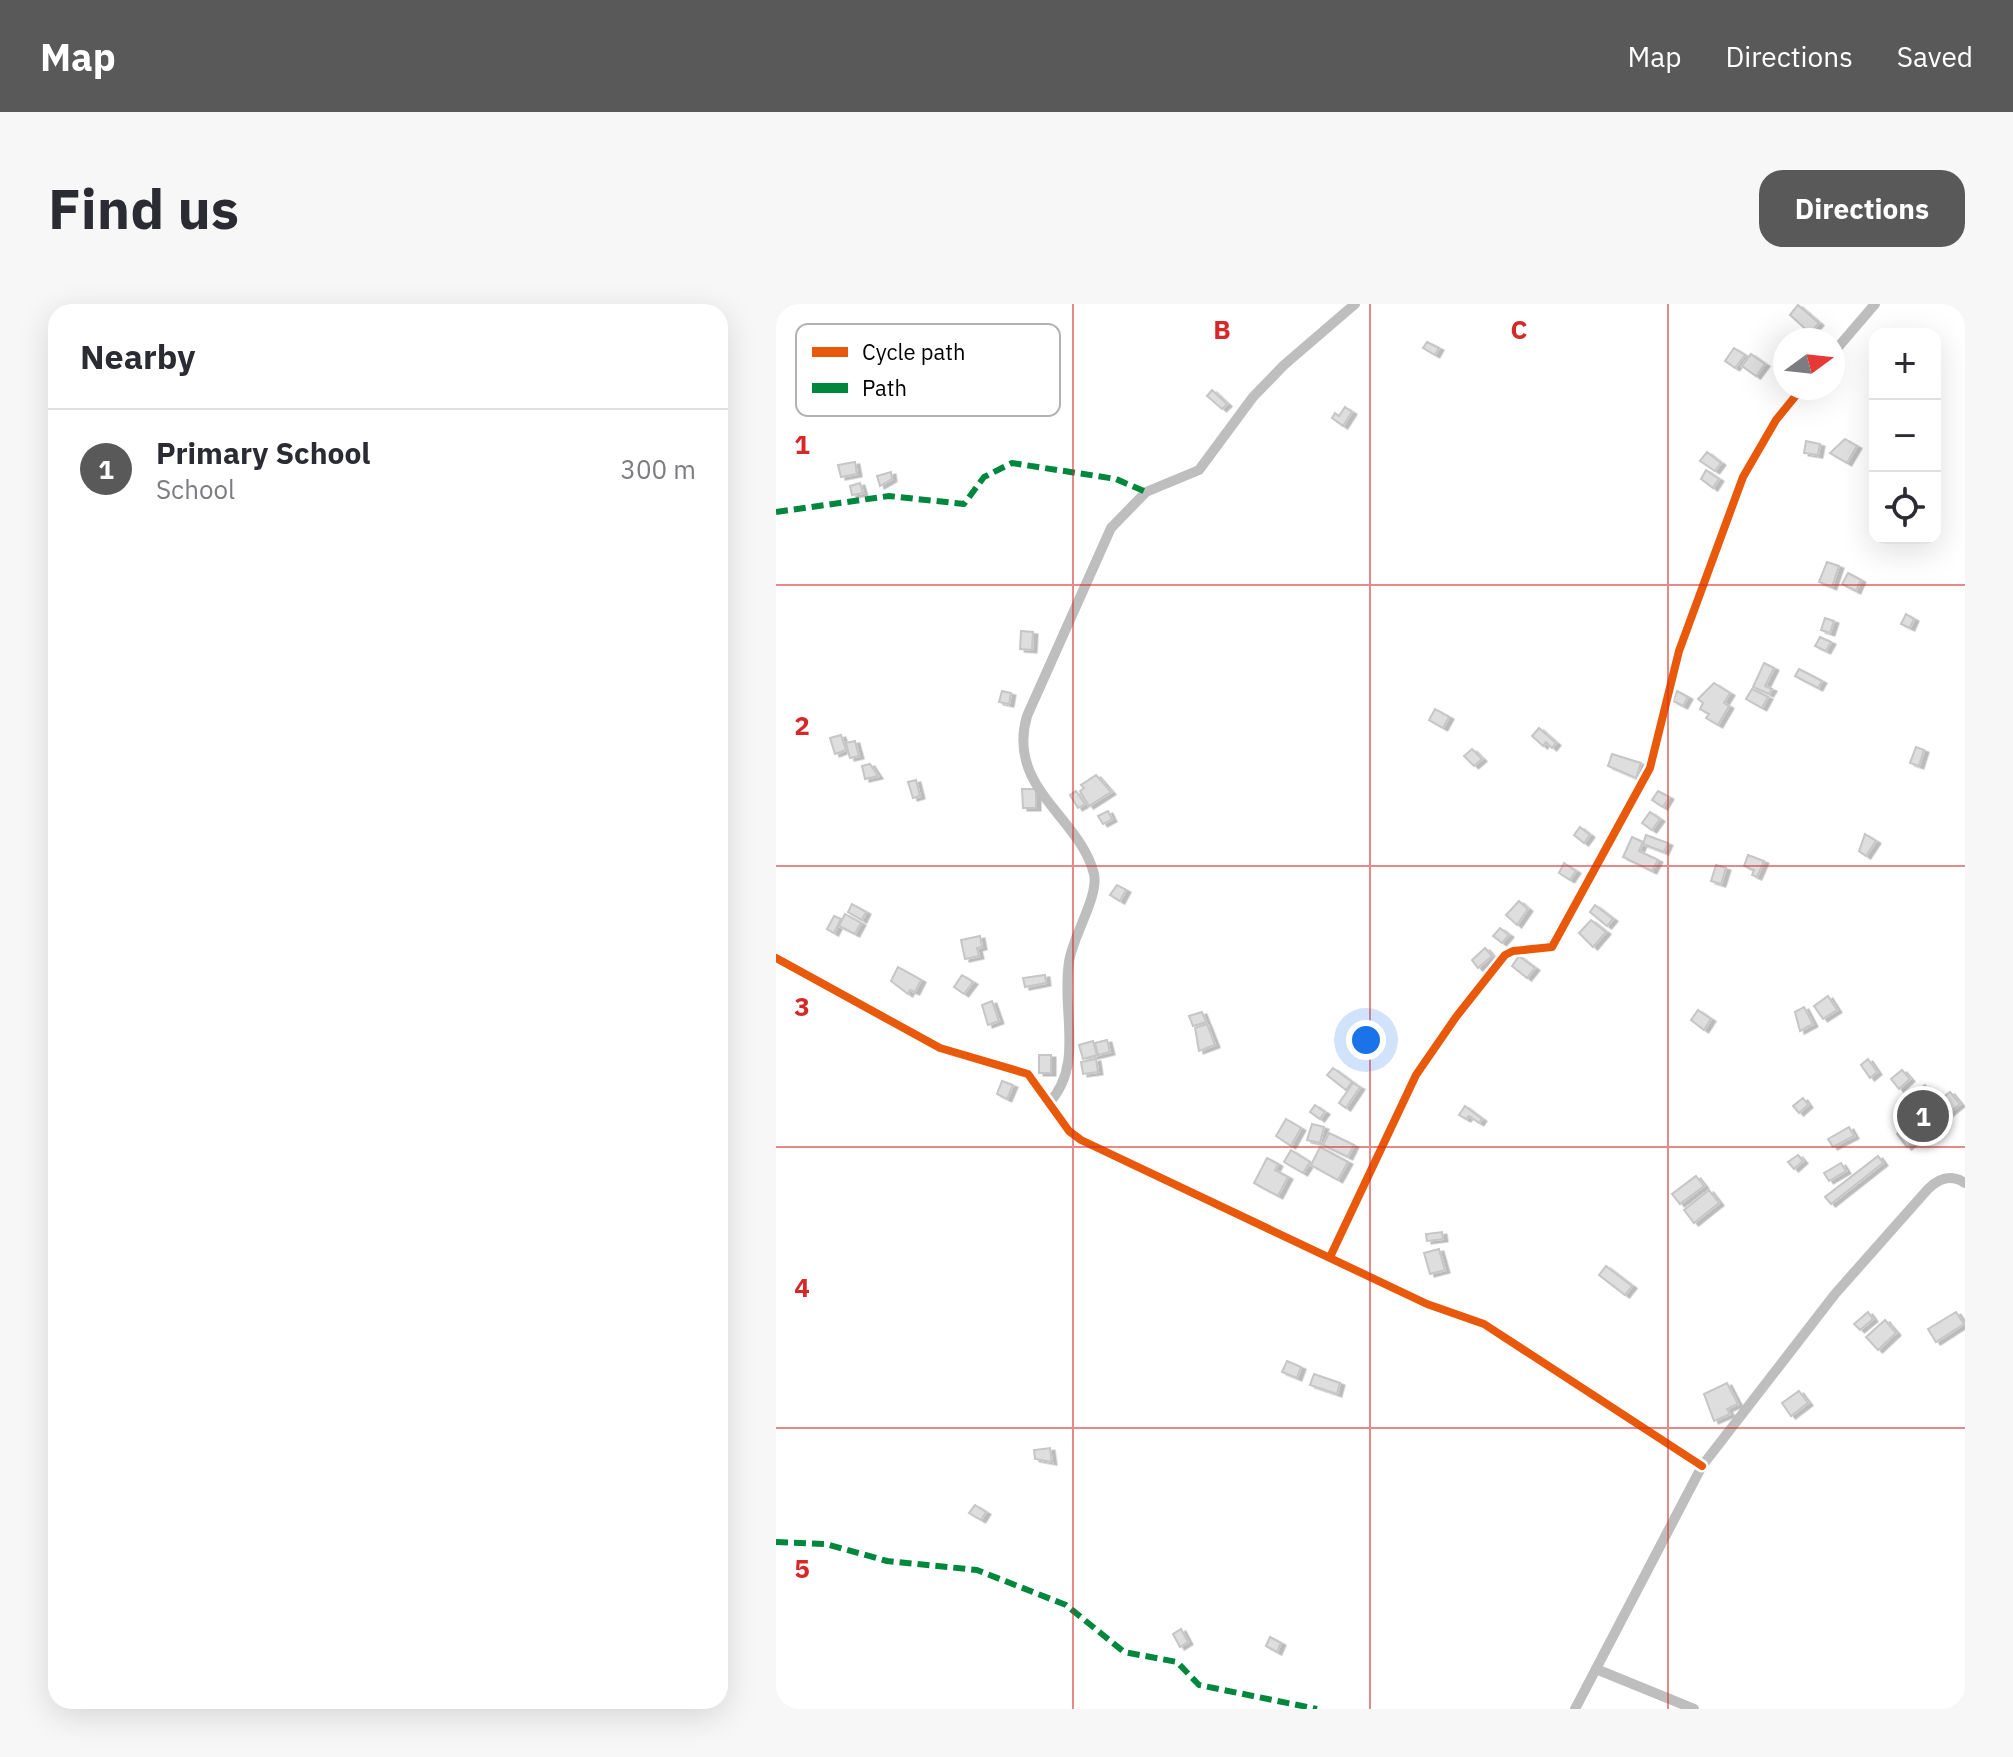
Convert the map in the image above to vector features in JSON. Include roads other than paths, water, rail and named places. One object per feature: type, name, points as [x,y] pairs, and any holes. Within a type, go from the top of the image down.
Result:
[{"type":"street","points":[[1049,1103],[1066,1080],[1070,1052],[1069,959],[1095,882],[1087,857],[1040,790],[1026,761],[1023,738],[1027,716],[1111,528],[1146,492],[1199,470],[1253,397],[1284,365],[1355,304]]},
{"type":"street","points":[[1845,339],[1875,304]]},
{"type":"street","points":[[1330,1257],[1422,1066],[1505,955],[1513,951],[1552,947],[1642,789],[1656,748],[1679,651],[1723,522],[1753,457],[1793,400]]},
{"type":"street","points":[[776,958],[940,1048],[1028,1074],[1069,1131],[1081,1140],[1427,1304],[1484,1324],[1702,1466]]},
{"type":"street","points":[[1575,1709],[1702,1466],[1835,1294],[1928,1189],[1951,1177],[1965,1183]]},
{"type":"street","points":[[1596,1669],[1694,1709]]},
{"type":"place","name":"Primary School","points":[[1923,1116]]}]
